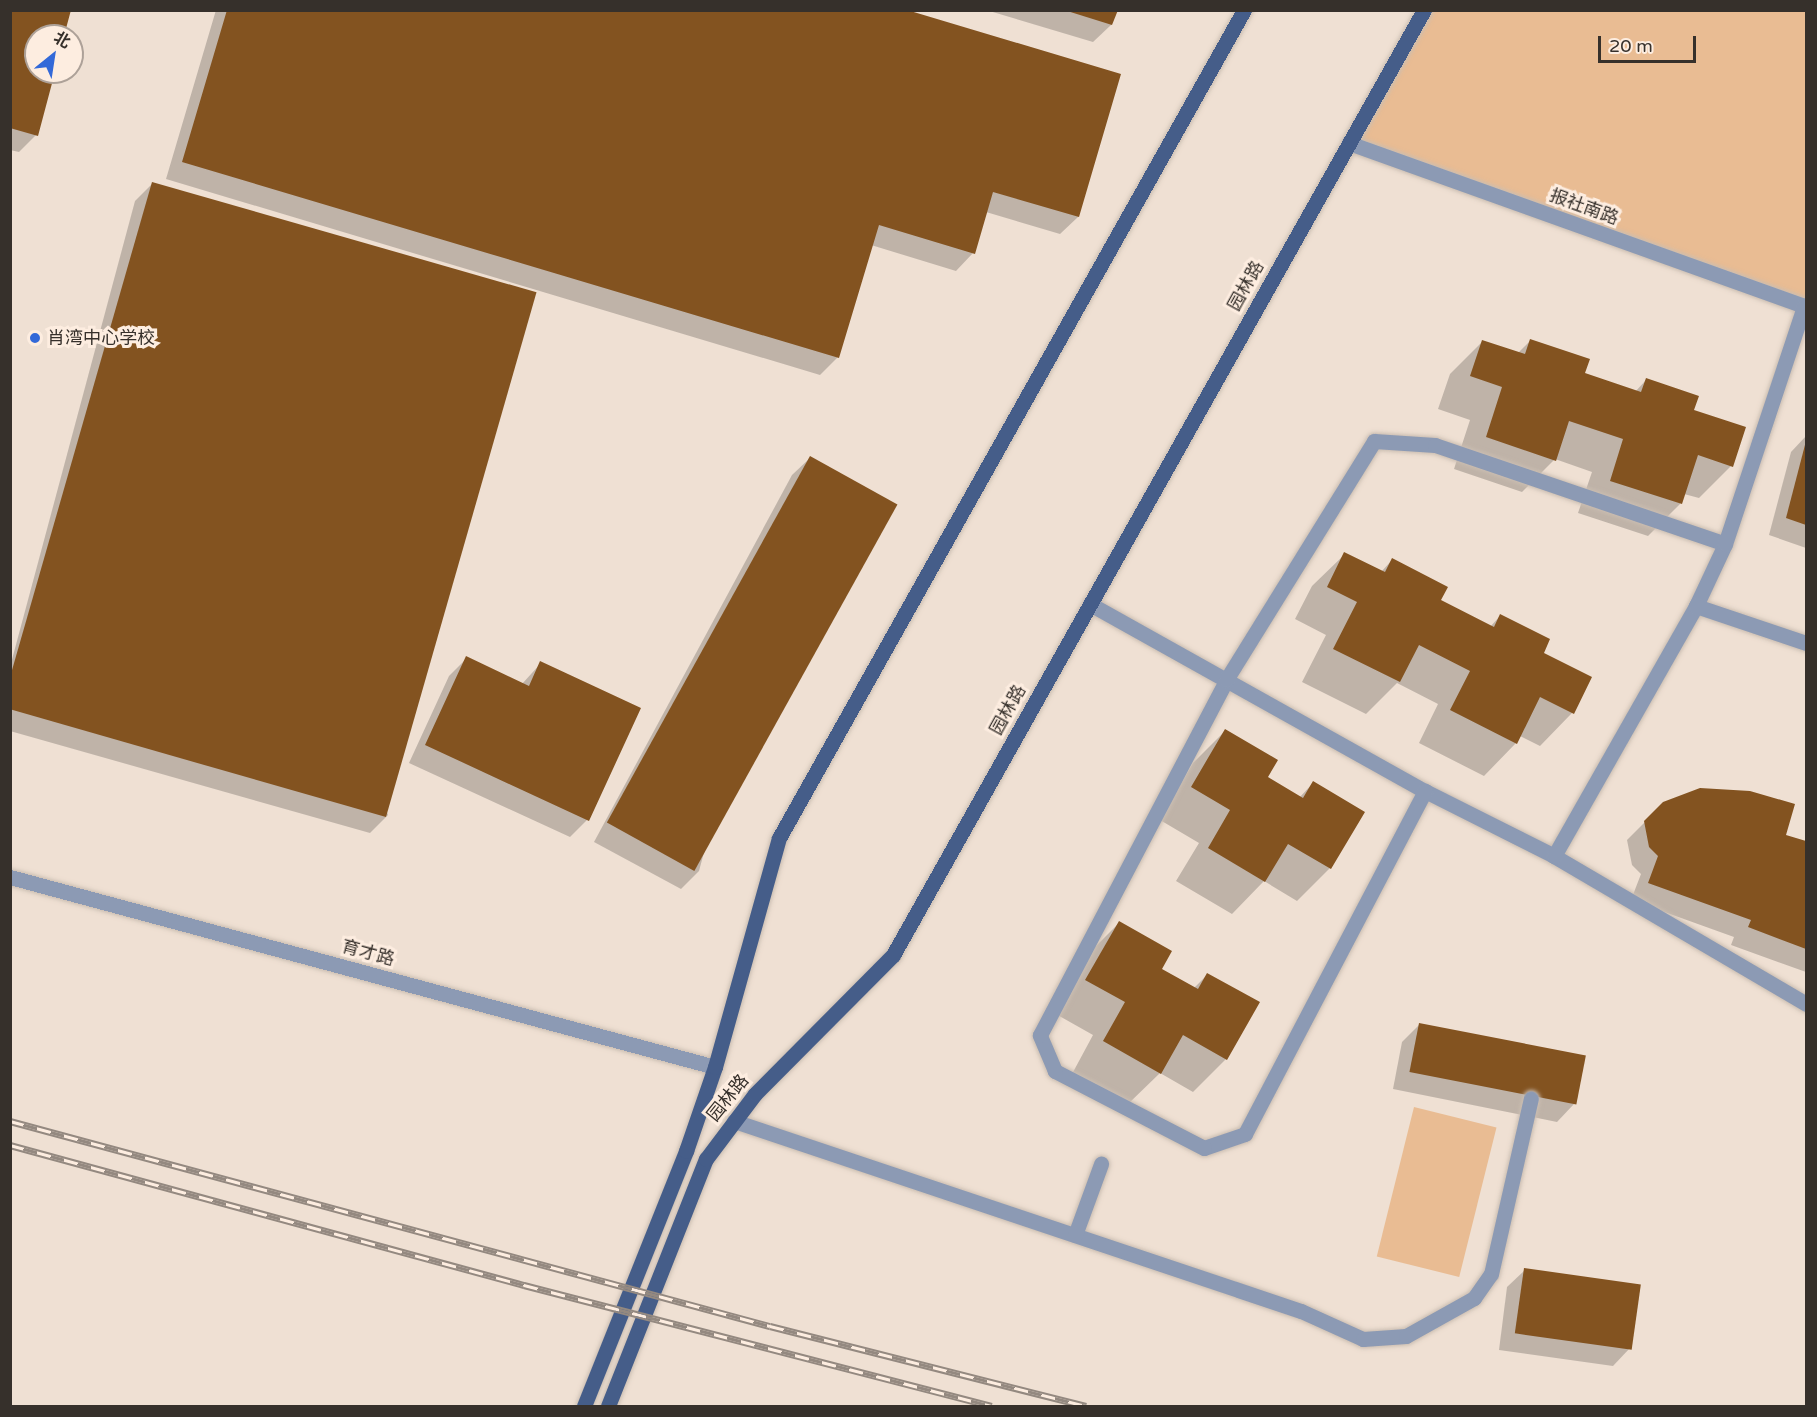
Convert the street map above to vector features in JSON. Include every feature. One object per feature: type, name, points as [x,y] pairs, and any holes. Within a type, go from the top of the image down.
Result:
[{"type":"main road","name":"园林路","points":[[584,1407],[686,1151],[715,1067],[779,838],[1244,10]]},
{"type":"main road","name":"园林路","points":[[608,1407],[706,1159],[754,1094],[893,954],[1424,10]]},
{"type":"street","name":"报社南路","points":[[1349,143],[1805,307]]},
{"type":"street","points":[[1554,856],[1696,606],[1725,544],[1805,307]]},
{"type":"street","points":[[1425,791],[1245,1134],[1204,1148],[1055,1071],[1040,1035],[1226,680],[1374,441],[1435,445],[1725,544]]},
{"type":"street","points":[[1090,604],[1425,791],[1554,856],[1806,1004]]},
{"type":"street","points":[[1696,606],[1806,643]]},
{"type":"street","name":"育才路","points":[[10,877],[715,1067]]},
{"type":"street","points":[[734,1121],[1301,1311],[1363,1339],[1406,1336],[1474,1298],[1491,1275],[1530,1098]]},
{"type":"street","points":[[1075,1235],[1101,1164]]},
{"type":"shaded area","points":[[1424,11],[1806,11],[1806,307],[1349,143]]},
{"type":"shaded area","points":[[1414,1107],[1496,1128],[1459,1277],[1377,1256]]},
{"type":"building","points":[[10,10],[71,10],[67,24],[24,24],[24,84],[52,84],[38,136],[10,128]]},
{"type":"building","points":[[227,10],[907,10],[1121,74],[1079,217],[993,192],[975,254],[879,225],[839,358],[182,162]]},
{"type":"building","points":[[1064,10],[1118,10],[1112,25]]},
{"type":"building","points":[[152,182],[537,292],[386,817],[10,709],[10,677]]},
{"type":"building","points":[[1530,339],[1590,359],[1585,373],[1641,392],[1646,378],[1699,396],[1694,410],[1746,427],[1733,467],[1698,455],[1682,504],[1610,481],[1623,439],[1569,421],[1556,461],[1486,437],[1502,387],[1470,376],[1482,340],[1525,354]]},
{"type":"building","points":[[1806,441],[1806,525],[1786,518]]},
{"type":"building","points":[[810,456],[897,504],[694,871],[607,822]]},
{"type":"building","points":[[1344,552],[1385,572],[1392,558],[1448,587],[1441,600],[1494,627],[1500,614],[1550,639],[1544,653],[1592,677],[1574,714],[1540,697],[1517,744],[1450,710],[1470,671],[1419,645],[1400,682],[1333,649],[1357,602],[1327,587]]},
{"type":"building","points":[[466,656],[529,686],[540,661],[641,708],[589,821],[425,745]]},
{"type":"building","points":[[1225,729],[1278,760],[1268,777],[1303,798],[1313,781],[1365,812],[1331,869],[1288,844],[1265,882],[1208,848],[1230,810],[1191,787]]},
{"type":"building","points":[[1700,788],[1750,791],[1795,804],[1786,835],[1806,841],[1806,949],[1748,927],[1751,920],[1648,883],[1658,856],[1649,847],[1644,821],[1663,802]]},
{"type":"building","points":[[1119,921],[1172,951],[1162,969],[1198,989],[1207,973],[1260,1002],[1227,1060],[1183,1035],[1161,1074],[1103,1041],[1125,1002],[1085,980]]},
{"type":"building","points":[[1419,1023],[1586,1055],[1576,1105],[1409,1072]]},
{"type":"building","points":[[1524,1268],[1641,1284],[1632,1350],[1515,1333]]},
{"type":"railway","points":[[10,1121],[770,1326],[1086,1406]]},
{"type":"railway","points":[[10,1145],[524,1285],[992,1406]]},
{"type":"place","name":"肖湾中心学校","points":[[35,338]]}]
